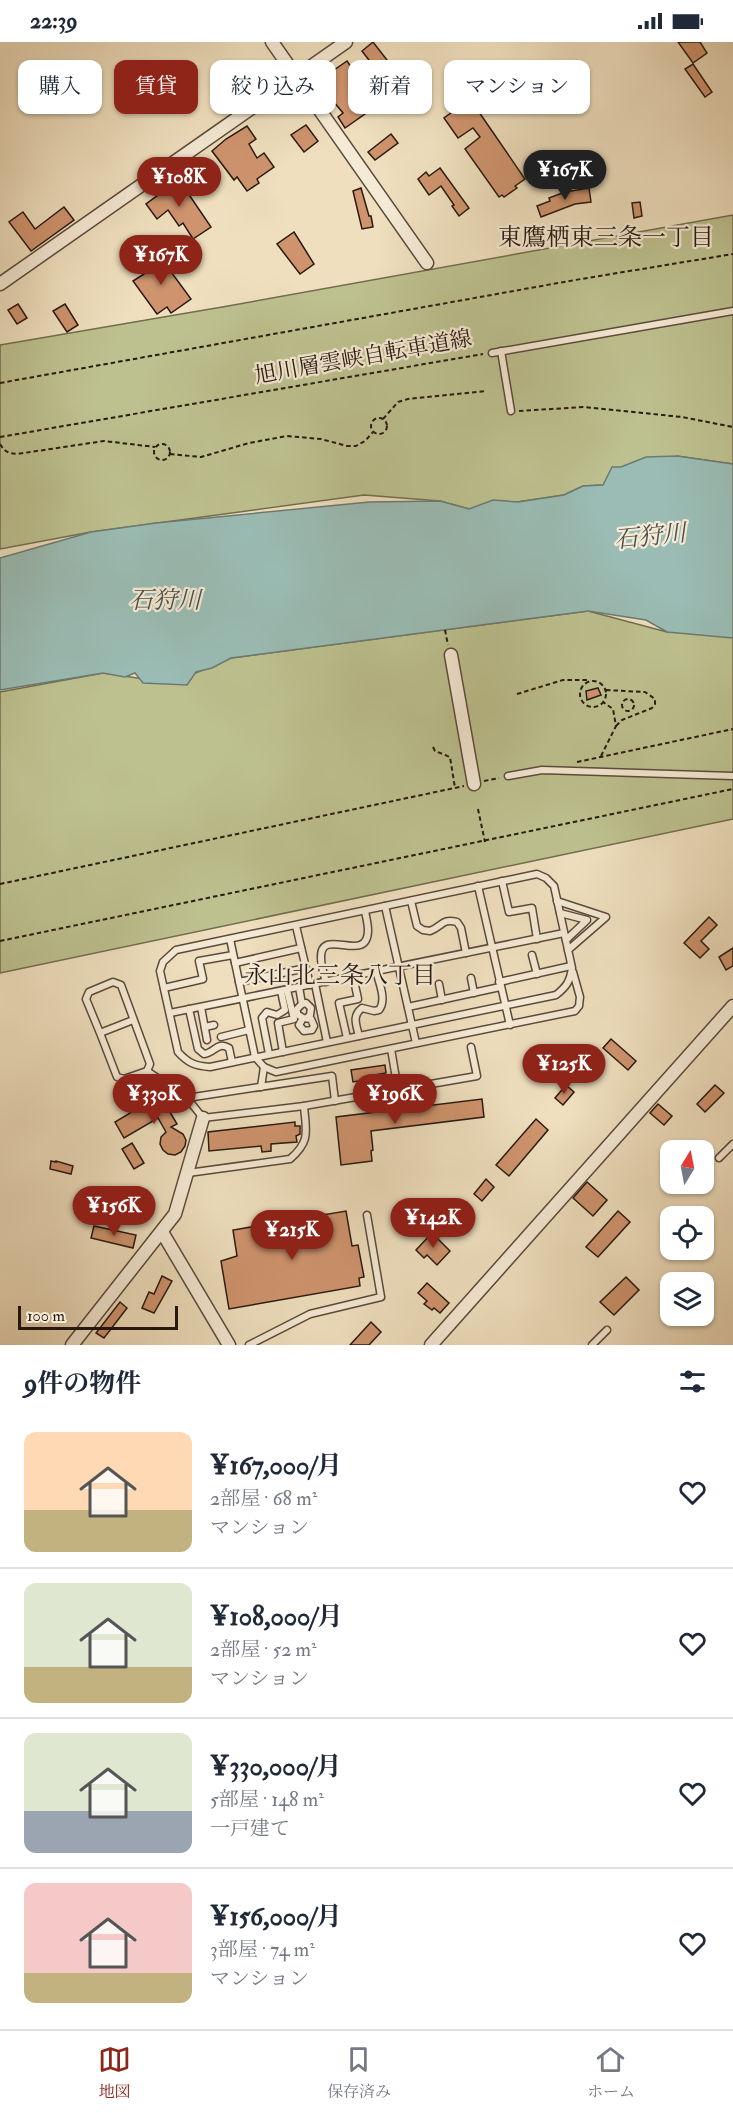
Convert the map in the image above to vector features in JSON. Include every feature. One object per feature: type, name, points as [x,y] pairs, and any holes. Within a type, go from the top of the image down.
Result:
[{"type":"street","points":[[272,42],[284,60]]},
{"type":"street","points":[[320,60],[346,42]]},
{"type":"street","points":[[0,284],[243,114]]},
{"type":"street","points":[[322,114],[428,263]]},
{"type":"street","points":[[451,655],[474,783]]},
{"type":"street","points":[[432,1345],[733,1006]]},
{"type":"street","points":[[72,1345],[175,1214],[203,1118]]},
{"type":"street","points":[[162,1233],[229,1345]]},
{"type":"lane","name":"旭川層雲峡自転車道線","points":[[492,353],[733,311]]},
{"type":"lane","points":[[501,351],[511,411]]},
{"type":"lane","points":[[508,776],[542,770],[733,776]]},
{"type":"lane","points":[[230,939],[255,1057],[264,1067],[276,1072],[575,1011],[579,1006],[580,997],[554,886],[546,878],[537,874],[176,950],[163,962],[160,971],[178,1052],[195,1066],[210,1067],[232,1062],[255,1057],[269,1054],[359,1036],[412,1024],[556,995],[570,981],[572,967]]},
{"type":"lane","points":[[502,881],[509,912],[532,908],[537,939]]},
{"type":"lane","points":[[478,886],[510,1025]]},
{"type":"lane","points":[[411,901],[417,926],[423,930],[430,931],[449,920],[457,922],[461,928],[466,953]]},
{"type":"lane","points":[[557,901],[606,917],[568,950]]},
{"type":"lane","points":[[384,906],[416,1043]]},
{"type":"lane","points":[[326,982],[321,957],[324,949],[331,944],[338,943],[351,947],[360,946],[366,940],[368,931],[365,911]]},
{"type":"lane","points":[[170,1013],[537,939],[565,937],[587,920],[560,913]]},
{"type":"lane","points":[[296,926],[327,1042]]},
{"type":"lane","points":[[235,963],[301,948]]},
{"type":"lane","points":[[164,988],[203,979],[199,961],[233,955]]},
{"type":"lane","points":[[532,955],[537,974]]},
{"type":"lane","points":[[408,1007],[474,993],[537,974],[572,967]]},
{"type":"lane","points":[[239,982],[306,968]]},
{"type":"lane","points":[[359,1036],[355,1018],[357,1012],[362,1008],[379,1010],[382,1006],[376,972]]},
{"type":"lane","points":[[347,1038],[339,1003],[358,999],[353,976]]},
{"type":"lane","points":[[471,978],[474,993]]},
{"type":"lane","points":[[113,982],[121,985],[150,1064],[147,1071],[124,1079],[117,1077],[100,1033],[86,999],[89,992],[113,982]]},
{"type":"lane","points":[[439,984],[442,1000]]},
{"type":"lane","points":[[299,987],[302,1004],[297,1010],[299,1017],[313,1022],[312,1030],[308,1032]]},
{"type":"lane","points":[[283,1052],[278,1023],[294,1019],[284,990]]},
{"type":"lane","points":[[269,1054],[262,1018],[267,1012],[277,1015],[285,1010],[284,990]]},
{"type":"lane","points":[[302,1004],[311,1008],[310,1016],[299,1025],[308,1032]]},
{"type":"lane","points":[[201,1007],[207,1040]]},
{"type":"lane","points":[[189,1010],[198,1049],[204,1054],[209,1053],[218,1045],[224,1045],[229,1048],[232,1062]]},
{"type":"lane","points":[[100,1033],[133,1020]]},
{"type":"lane","points":[[204,1027],[214,1025]]},
{"type":"lane","points":[[221,1037],[231,1031],[249,1030]]},
{"type":"lane","points":[[308,1032],[311,1046]]},
{"type":"lane","points":[[147,1071],[187,1098],[203,1118],[304,1106],[477,1076],[471,1047]]},
{"type":"lane","points":[[391,1049],[398,1090]]},
{"type":"lane","points":[[261,1087],[264,1067]]},
{"type":"lane","points":[[187,1098],[332,1076],[335,1101]]},
{"type":"lane","points":[[188,1173],[291,1159],[302,1150],[306,1135],[304,1106]]},
{"type":"lane","points":[[719,1158],[733,1144]]},
{"type":"lane","points":[[249,1345],[310,1314],[381,1297],[367,1215]]},
{"type":"lane","points":[[592,1345],[607,1330]]},
{"type":"path","points":[[0,383],[563,282],[733,254]]},
{"type":"path","name":"旭川層雲峡自転車道線","points":[[0,437],[492,353]]},
{"type":"path","points":[[383,419],[387,426],[386,431],[378,434],[374,432],[371,427],[374,420],[383,419],[398,402],[487,391]]},
{"type":"path","points":[[511,411],[584,406],[682,417],[733,427]]},
{"type":"path","points":[[170,454],[201,458],[249,443],[288,436],[321,439],[356,446],[374,432]]},
{"type":"path","points":[[0,444],[4,450],[17,454],[104,441],[155,447],[164,443],[170,449],[167,459],[159,459],[154,453],[155,447]]},
{"type":"path","points":[[445,630],[451,655]]},
{"type":"path","points":[[517,694],[563,680],[592,681],[601,683],[606,690],[603,702],[591,707],[581,699],[582,687],[592,681]]},
{"type":"path","points":[[601,757],[616,726],[622,720],[652,708],[655,704],[655,699],[645,692],[606,690]]},
{"type":"path","points":[[630,692],[628,698],[623,701],[622,707],[636,715]]},
{"type":"path","points":[[628,698],[635,703],[631,711]]},
{"type":"path","points":[[603,702],[613,709],[616,726]]},
{"type":"path","points":[[572,763],[733,729]]},
{"type":"path","points":[[432,747],[435,751],[450,757],[455,788]]},
{"type":"path","points":[[0,884],[508,776]]},
{"type":"path","points":[[0,941],[733,789]]},
{"type":"path","points":[[478,809],[485,842]]},
{"type":"green space","points":[[733,215],[733,464],[677,456],[603,485],[583,486],[564,495],[469,509],[440,501],[364,495],[91,532],[0,549],[0,345]]},
{"type":"green space","points":[[588,611],[667,632],[733,634],[733,819],[0,973],[0,692],[103,673],[172,683],[231,658]]},
{"type":"water","name":"石狩川","points":[[677,456],[733,464],[733,638],[667,632],[646,620],[588,611],[231,658],[212,668],[196,672],[187,685],[143,683],[135,673],[125,677],[103,673],[0,690],[0,558],[91,532],[156,523],[369,502],[440,501],[469,509],[493,500],[518,502],[564,495],[583,486],[603,485],[612,467],[621,467],[646,457]]},
{"type":"building","points":[[373,42],[387,60],[369,60],[362,51]]},
{"type":"building","points":[[678,42],[700,42],[707,53],[693,63]]},
{"type":"building","points":[[348,62],[348,114],[365,114],[345,128],[338,117],[343,113],[336,105],[336,69]]},
{"type":"building","points":[[693,64],[712,92],[705,97],[685,69]]},
{"type":"building","points":[[449,114],[480,114],[525,179],[504,197],[502,195],[499,197],[465,149],[480,137],[473,128],[458,138],[444,118]]},
{"type":"building","points":[[306,125],[318,141],[304,152],[291,135]]},
{"type":"building","points":[[247,126],[256,139],[249,144],[257,158],[264,153],[274,167],[257,179],[259,183],[247,191],[237,177],[234,180],[212,151]]},
{"type":"building","points":[[391,134],[398,143],[375,160],[368,152]]},
{"type":"building","points":[[440,168],[469,208],[459,216],[441,186],[429,195],[418,179],[426,172],[429,176]]},
{"type":"building","points":[[175,174],[211,227],[193,239],[183,223],[179,226],[168,210],[157,219],[146,204],[169,187],[165,181]]},
{"type":"building","points":[[361,188],[373,227],[362,229],[353,191]]},
{"type":"building","points":[[589,188],[591,202],[575,204],[541,217],[537,206],[550,201],[549,198],[565,192]]},
{"type":"building","points":[[640,202],[642,216],[634,218],[632,203]]},
{"type":"building","points":[[64,207],[74,220],[31,251],[9,222],[23,212],[35,229]]},
{"type":"building","points":[[294,232],[314,264],[300,274],[277,244]]},
{"type":"building","points":[[158,254],[191,299],[171,313],[167,307],[157,314],[133,281],[144,274],[139,268]]},
{"type":"building","points":[[18,304],[27,318],[17,324],[8,310]]},
{"type":"building","points":[[65,304],[78,325],[67,332],[53,311]]},
{"type":"building","points":[[598,688],[601,695],[587,700],[586,691]]},
{"type":"building","points":[[709,917],[717,925],[701,941],[709,949],[700,958],[684,943]]},
{"type":"building","points":[[733,948],[733,966],[726,970],[719,957]]},
{"type":"building","points":[[611,1039],[636,1061],[628,1070],[603,1048]]},
{"type":"building","points":[[385,1065],[386,1073],[363,1077],[364,1080],[353,1082],[351,1070]]},
{"type":"building","points":[[566,1085],[574,1092],[563,1105],[555,1098]]},
{"type":"building","points":[[715,1085],[724,1093],[705,1112],[697,1104]]},
{"type":"building","points":[[160,1095],[177,1124],[171,1127],[183,1134],[186,1140],[181,1152],[175,1155],[168,1154],[160,1144],[161,1137],[166,1132],[158,1118],[124,1138],[115,1122]]},
{"type":"building","points":[[482,1099],[484,1117],[371,1131],[372,1161],[341,1165],[336,1117]]},
{"type":"building","points":[[658,1104],[672,1116],[664,1125],[650,1113]]},
{"type":"building","points":[[536,1119],[548,1130],[509,1176],[496,1165]]},
{"type":"building","points":[[295,1122],[295,1126],[300,1126],[300,1134],[296,1136],[297,1142],[271,1144],[271,1151],[262,1152],[261,1146],[209,1151],[208,1132]]},
{"type":"building","points":[[132,1143],[144,1163],[134,1169],[122,1149]]},
{"type":"building","points":[[51,1161],[73,1166],[71,1174],[50,1169]]},
{"type":"building","points":[[486,1179],[494,1187],[482,1201],[474,1194]]},
{"type":"building","points":[[587,1182],[607,1200],[593,1216],[573,1198]]},
{"type":"building","points":[[104,1200],[121,1203],[119,1214],[102,1210]]},
{"type":"building","points":[[346,1211],[352,1246],[358,1245],[364,1277],[359,1278],[360,1286],[229,1309],[221,1261],[237,1256],[233,1230]]},
{"type":"building","points":[[618,1211],[630,1222],[598,1257],[586,1247]]},
{"type":"building","points":[[94,1226],[136,1235],[133,1248],[91,1238]]},
{"type":"building","points":[[432,1233],[450,1251],[437,1265],[427,1255],[424,1258],[416,1250]]},
{"type":"building","points":[[162,1276],[172,1281],[154,1313],[142,1308],[149,1292],[154,1294]]},
{"type":"building","points":[[626,1277],[639,1290],[614,1315],[600,1302]]},
{"type":"building","points":[[427,1283],[449,1303],[440,1313],[424,1304],[427,1301],[418,1293]]},
{"type":"building","points":[[120,1302],[127,1308],[104,1338],[96,1333]]},
{"type":"building","points":[[371,1322],[381,1332],[369,1345],[350,1345]]},
{"type":"district","name":"東鷹栖東三条一丁目","points":[[606,237]]},
{"type":"district","name":"永山北三条八丁目","points":[[340,975]]}]
